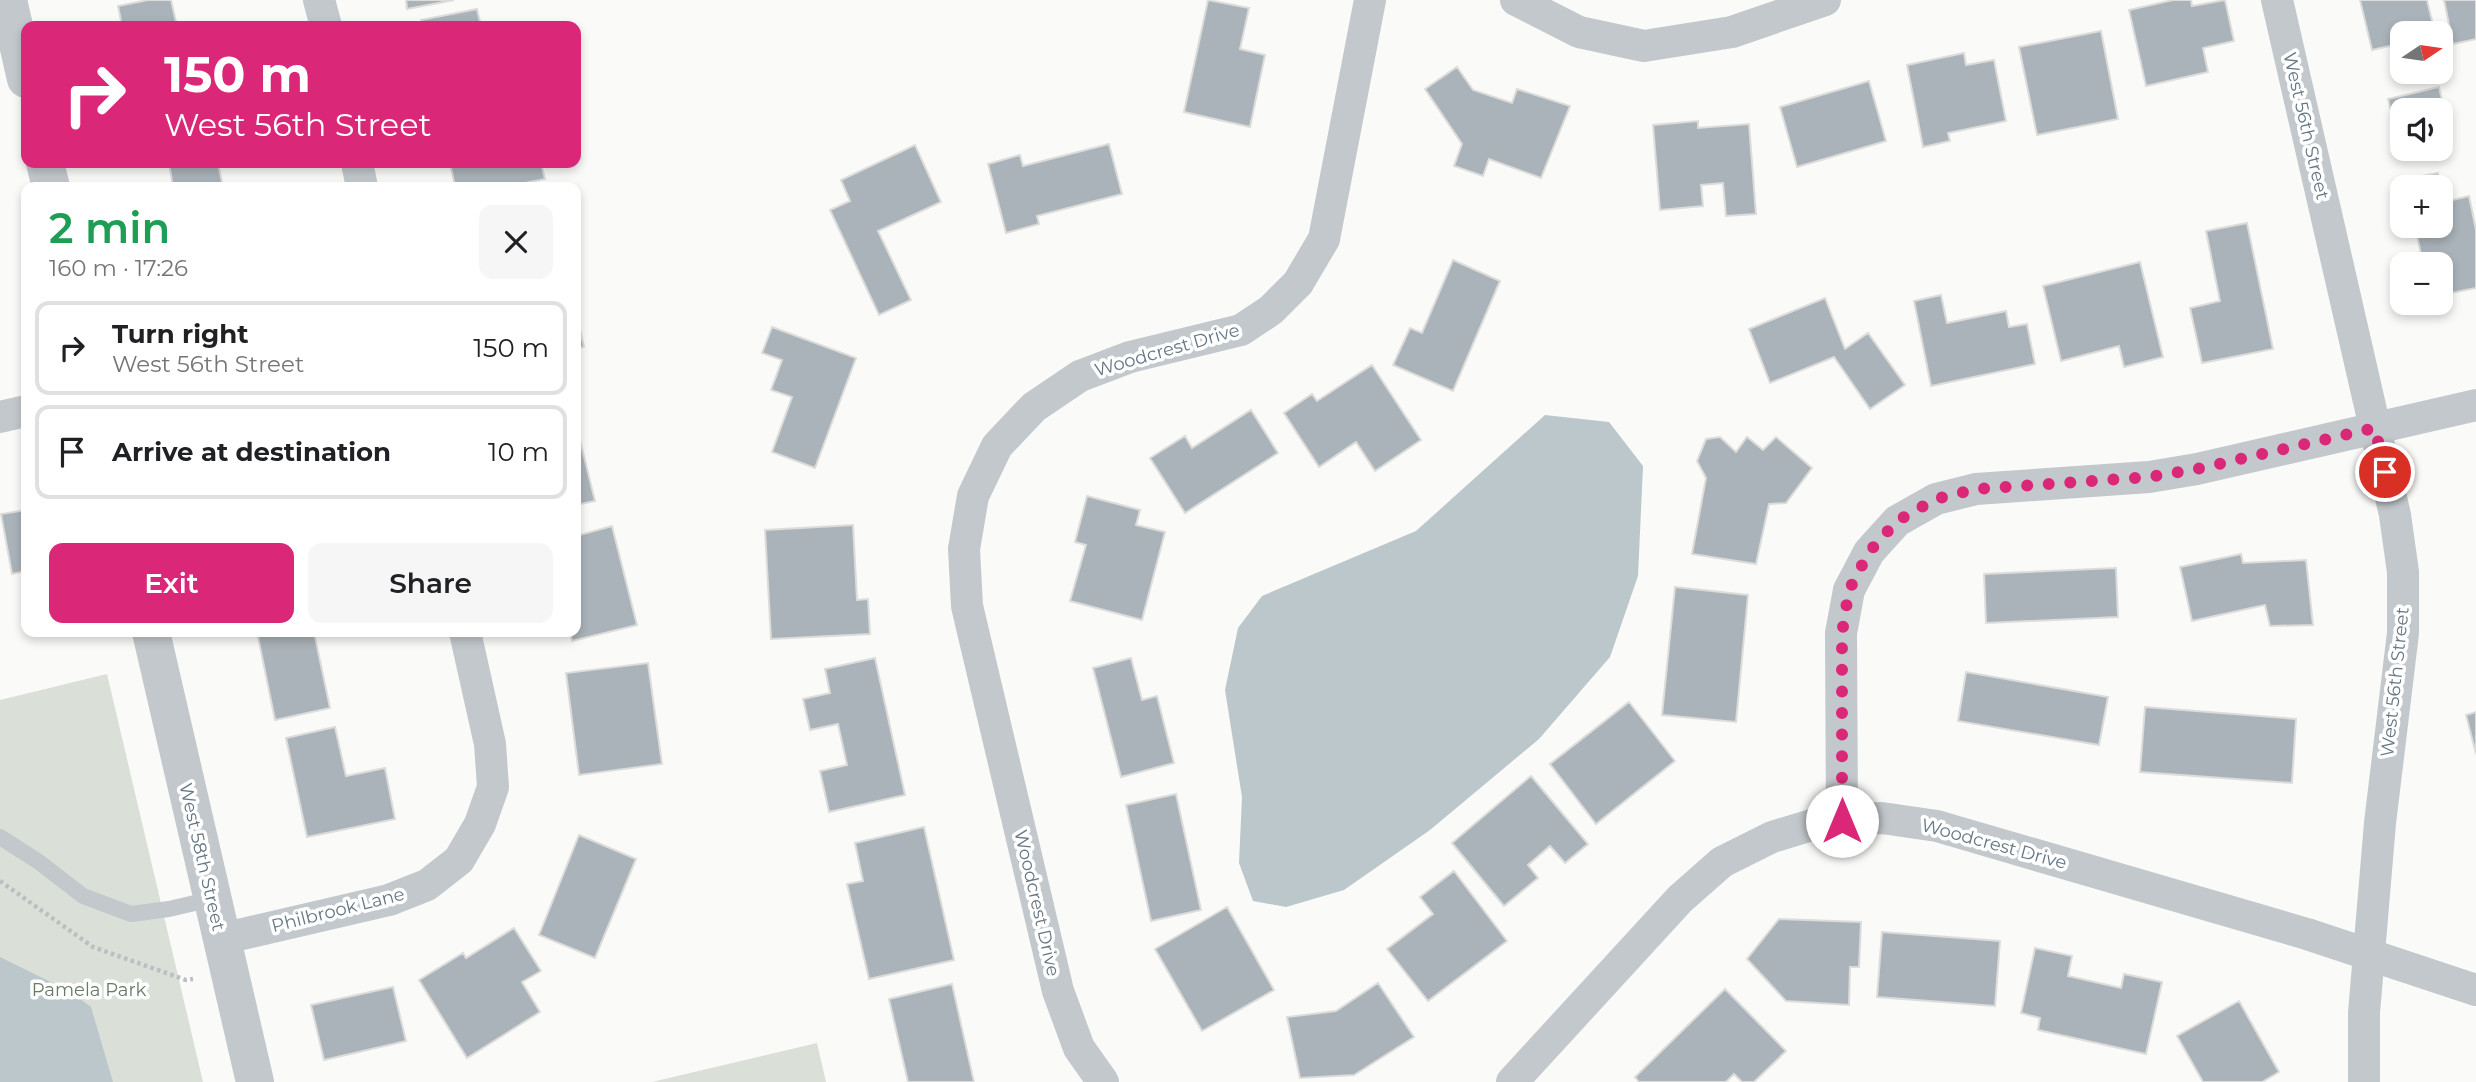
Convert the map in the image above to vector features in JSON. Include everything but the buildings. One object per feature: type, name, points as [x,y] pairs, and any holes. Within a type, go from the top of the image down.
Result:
[{"type":"street","points":[[8,0],[21,57]]},
{"type":"street","points":[[320,0],[325,21]]},
{"type":"street","name":"Woodcrest Drive","points":[[1103,1082],[1079,1048],[1058,991],[967,606],[964,549],[973,496],[997,446],[1034,407],[1080,376],[1130,357],[1241,330],[1271,310],[1298,283],[1324,239],[1370,0]]},
{"type":"street","points":[[1516,0],[1579,32],[1644,46],[1732,32],[1825,0]]},
{"type":"street","name":"West 56th Street","points":[[2277,0],[2395,515],[2403,572],[2403,633],[2379,822],[2364,1013],[2364,1082]]},
{"type":"street","points":[[1842,821],[1842,633],[1849,590],[1869,552],[1897,521],[1936,499],[1976,489],[2149,477],[2197,469],[2476,405]]},
{"type":"street","points":[[0,417],[21,412]]},
{"type":"street","name":"West 58th Street","points":[[152,637],[255,1082]]},
{"type":"street","name":"Philbrook Lane","points":[[225,955],[426,885],[459,860],[480,824],[493,788],[490,744],[466,637]]},
{"type":"street","name":"Woodcrest Drive","points":[[1512,1082],[1680,899],[1722,862],[1772,837],[1825,821],[1882,818],[1937,826],[2307,934],[2476,990]]},
{"type":"lane","points":[[0,837],[39,862],[83,896],[131,914],[212,899]]},
{"type":"path","points":[[0,881],[93,947],[186,980],[225,955]]},
{"type":"green space","name":"Pamela Park","points":[[107,674],[203,1082],[0,1082],[0,700]]},
{"type":"green space","points":[[817,1043],[826,1082],[652,1082]]},
{"type":"shaded area","points":[[1545,415],[1609,422],[1643,466],[1638,576],[1610,657],[1539,739],[1430,830],[1344,890],[1286,907],[1253,901],[1239,863],[1242,797],[1225,690],[1238,628],[1262,596],[1416,531]]},
{"type":"shaded area","points":[[0,957],[71,992],[91,1007],[113,1082],[0,1082]]},
{"type":"route","points":[[1842,821],[1842,633],[1849,590],[1869,552],[1897,521],[1936,499],[1976,489],[2149,477],[2197,469],[2375,428],[2385,472]]}]
